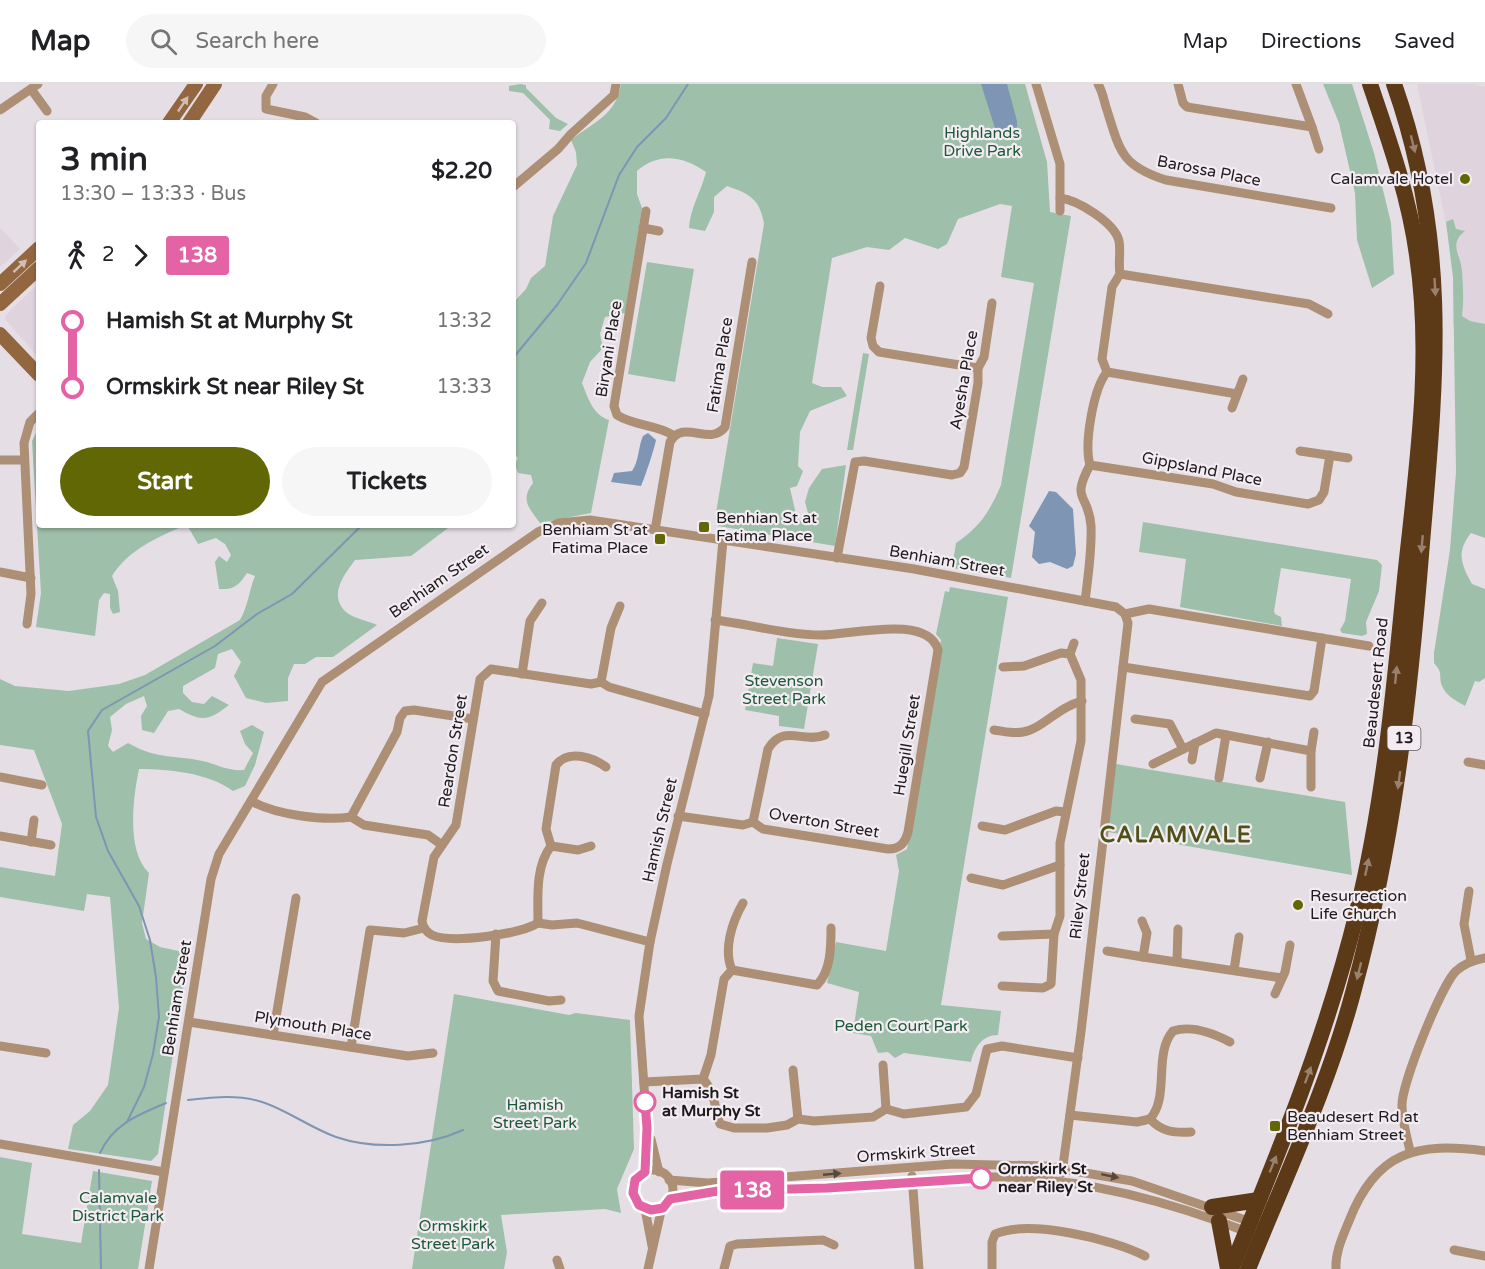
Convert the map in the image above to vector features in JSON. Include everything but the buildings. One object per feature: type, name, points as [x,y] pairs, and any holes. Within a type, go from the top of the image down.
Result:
[{"type":"highway","name":"Beaudesert Road","points":[[1248,1269],[1258,1200],[1324,1032],[1349,943],[1376,824],[1389,743],[1422,404],[1422,304],[1410,214],[1370,84]]},
{"type":"highway","name":"Beaudesert Road","points":[[1229,1269],[1255,1229],[1324,1077],[1354,993],[1384,868],[1406,722],[1433,424],[1436,334],[1434,276],[1427,218],[1416,156],[1396,85]]},
{"type":"highway","points":[[1229,1269],[1215,1214],[1258,1200]]},
{"type":"main road","points":[[171,120],[196,84]]},
{"type":"main road","points":[[191,120],[215,84]]},
{"type":"main road","points":[[0,284],[36,251]]},
{"type":"main road","points":[[0,304],[36,271]]},
{"type":"main road","points":[[0,334],[36,372]]},
{"type":"street","points":[[273,84],[266,96],[266,110],[310,120]]},
{"type":"street","points":[[516,184],[558,149],[614,95],[616,84]]},
{"type":"street","points":[[1036,84],[1060,164],[1060,211]]},
{"type":"street","points":[[1178,84],[1183,103],[1187,107],[1312,127]]},
{"type":"street","points":[[1296,84],[1319,149]]},
{"type":"street","name":"Barossa Place","points":[[1099,85],[1117,144],[1126,159],[1142,173],[1166,180],[1331,208]]},
{"type":"street","points":[[0,110],[34,86],[47,111]]},
{"type":"street","points":[[1060,198],[1078,201],[1117,235],[1120,244],[1118,261],[1120,274],[1112,287],[1102,359],[1107,372]]},
{"type":"street","name":"Biryani Place","points":[[645,211],[615,406],[617,415],[626,421],[660,427],[673,435]]},
{"type":"street","points":[[643,228],[659,231]]},
{"type":"street","name":"Fatima Place","points":[[673,435],[683,431],[720,434],[725,427],[752,262]]},
{"type":"street","points":[[1120,274],[1309,304],[1328,314]]},
{"type":"street","points":[[880,286],[871,338],[873,346],[879,352],[978,368]]},
{"type":"street","name":"Ayesha Place","points":[[837,558],[855,462],[864,461],[952,475],[960,473],[964,467],[978,383],[978,368],[984,357],[992,303]]},
{"type":"street","points":[[1107,372],[1237,394]]},
{"type":"street","points":[[1085,602],[1090,563],[1091,526],[1080,493],[1082,477],[1090,465],[1087,451],[1097,385],[1107,372]]},
{"type":"street","points":[[1232,408],[1242,379]]},
{"type":"street","points":[[27,624],[31,594],[24,460],[25,432],[36,417]]},
{"type":"street","points":[[655,530],[673,435]]},
{"type":"street","points":[[1300,451],[1348,458]]},
{"type":"street","name":"Gippsland Place","points":[[1090,465],[1213,484],[1236,492],[1308,504],[1319,500],[1324,492],[1330,455]]},
{"type":"street","points":[[0,460],[24,460]]},
{"type":"street","name":"Benhiam Street","points":[[149,1269],[214,866],[250,801],[322,682],[526,538],[550,526],[579,520],[837,558],[1116,607],[1125,614],[1149,609],[1369,646]]},
{"type":"street","name":"Hamish Street","points":[[645,1172],[647,1128],[639,1016],[650,942],[678,816],[705,714],[713,664],[723,540]]},
{"type":"street","points":[[0,572],[30,578]]},
{"type":"street","points":[[522,674],[530,621],[542,603]]},
{"type":"street","points":[[601,682],[611,628],[620,606]]},
{"type":"street","name":"Riley Street","points":[[1061,1182],[1078,1058],[1128,623],[1125,614]]},
{"type":"street","name":"Huegill Street","points":[[715,620],[819,635],[888,628],[927,634],[936,643],[938,650],[908,832],[905,842],[896,849]]},
{"type":"street","points":[[1122,667],[1310,696],[1314,692],[1322,638]]},
{"type":"street","points":[[1002,986],[1043,988],[1051,984],[1054,933],[1060,916],[1060,865],[1065,812],[1081,741],[1081,680],[1070,654],[1074,643]]},
{"type":"street","points":[[1003,667],[1024,666],[1061,652],[1070,654]]},
{"type":"street","name":"Reardon Street","points":[[424,928],[422,921],[430,869],[434,856],[456,825],[480,679],[491,669],[591,684],[601,682],[609,687],[705,714]]},
{"type":"street","points":[[994,730],[1021,733],[1033,729],[1065,705],[1082,701]]},
{"type":"street","points":[[351,817],[397,732],[400,718],[405,711],[414,710],[473,719]]},
{"type":"street","points":[[1135,719],[1170,724],[1183,749]]},
{"type":"street","points":[[1311,787],[1311,751],[1314,732]]},
{"type":"street","points":[[1154,764],[1216,733],[1311,751]]},
{"type":"street","points":[[753,822],[768,748],[773,741],[782,735],[819,738],[825,735]]},
{"type":"street","points":[[1219,778],[1226,735]]},
{"type":"street","points":[[1260,778],[1268,742]]},
{"type":"street","points":[[1192,760],[1195,743]]},
{"type":"street","points":[[551,846],[546,829],[556,765],[561,758],[569,755],[596,760],[606,767]]},
{"type":"street","points":[[1468,762],[1485,765]]},
{"type":"street","points":[[0,777],[42,785]]},
{"type":"street","points":[[250,801],[268,809],[338,820],[351,817],[364,825],[428,835],[442,845]]},
{"type":"street","points":[[982,826],[1005,830],[1056,811],[1065,812]]},
{"type":"street","name":"Overton Street","points":[[678,816],[743,825],[753,822],[763,829],[896,849]]},
{"type":"street","points":[[31,842],[34,820]]},
{"type":"street","points":[[0,836],[51,845]]},
{"type":"street","points":[[551,846],[578,850],[591,846]]},
{"type":"street","points":[[538,923],[539,877],[544,855],[551,846]]},
{"type":"street","points":[[971,878],[1003,885],[1060,865]]},
{"type":"street","points":[[1470,891],[1464,924],[1471,960]]},
{"type":"street","points":[[273,1035],[296,898]]},
{"type":"street","points":[[732,970],[727,959],[735,916],[743,903]]},
{"type":"street","points":[[1142,921],[1147,933],[1143,957]]},
{"type":"street","points":[[351,1047],[370,930],[404,933],[424,928],[431,935],[441,938],[496,934],[528,929],[538,923],[552,925],[577,923],[650,942]]},
{"type":"street","points":[[732,970],[817,985],[827,970],[831,928]]},
{"type":"street","points":[[1178,928],[1178,960]]},
{"type":"street","points":[[1002,936],[1054,933]]},
{"type":"street","points":[[496,934],[493,981],[498,991],[549,1001],[561,1000]]},
{"type":"street","points":[[1234,970],[1239,937]]},
{"type":"street","points":[[1275,994],[1285,972],[1290,945]]},
{"type":"street","points":[[1107,951],[1178,960],[1282,978]]},
{"type":"street","points":[[1410,1151],[1402,1106],[1404,1088],[1444,989],[1456,971],[1471,960],[1485,958]]},
{"type":"street","points":[[703,1079],[711,1055],[724,979],[732,970]]},
{"type":"street","name":"Plymouth Place","points":[[189,1022],[408,1056],[433,1053]]},
{"type":"street","points":[[1070,1115],[1137,1122],[1150,1119],[1156,1108],[1166,1045],[1173,1031],[1182,1028],[1214,1034],[1230,1042]]},
{"type":"street","points":[[0,1046],[46,1053]]},
{"type":"street","points":[[703,1079],[715,1097],[716,1113],[720,1124],[734,1128],[767,1128],[787,1125],[798,1119],[814,1121],[873,1117],[886,1109],[904,1114],[966,1107],[976,1094],[987,1049],[994,1047],[1002,1046],[1078,1058]]},
{"type":"street","points":[[884,1065],[886,1109]]},
{"type":"street","points":[[793,1070],[798,1119]]},
{"type":"street","points":[[644,1082],[703,1079]]},
{"type":"street","points":[[1150,1119],[1158,1128],[1175,1133],[1191,1132]]},
{"type":"street","name":"Hamish Street","points":[[647,1128],[659,1172]]},
{"type":"street","points":[[0,1144],[164,1172]]},
{"type":"street","points":[[1336,1269],[1340,1246],[1364,1188],[1383,1168],[1410,1151],[1430,1147],[1485,1151]]},
{"type":"street","name":"Ormskirk Street","points":[[669,1180],[708,1184],[987,1164],[1062,1168],[1132,1181],[1255,1229]]},
{"type":"street","points":[[912,1168],[919,1269]]},
{"type":"street","points":[[648,1269],[663,1208],[672,1193],[669,1180],[659,1172],[645,1172],[640,1175],[633,1186],[635,1200],[645,1209],[652,1251]]},
{"type":"street","name":"Ormskirk Street","points":[[670,1199],[718,1191],[827,1188],[912,1180],[1002,1177],[1061,1182],[1146,1198],[1215,1214],[1255,1229]]},
{"type":"street","points":[[645,1209],[663,1208]]},
{"type":"street","points":[[992,1269],[992,1242],[995,1234],[1005,1230],[1035,1230],[1092,1238],[1145,1256]]},
{"type":"street","points":[[724,1269],[730,1246],[737,1244],[823,1240],[834,1245]]},
{"type":"street","points":[[1454,1250],[1485,1256]]},
{"type":"shaded area","points":[[1417,84],[1475,84],[1485,87],[1485,330],[1453,326],[1450,243]]},
{"type":"shaded area","points":[[0,228],[20,249],[0,267]]},
{"type":"shaded area","points":[[36,286],[36,355],[5,319],[6,315]]},
{"type":"green space","name":"Highlands Drive Park","points":[[621,84],[1025,84],[1047,162],[1050,212],[1071,216],[1011,578],[952,568],[956,543],[972,531],[983,518],[1001,485],[1034,283],[1001,277],[1012,206],[1000,204],[958,219],[947,244],[938,249],[905,238],[889,250],[867,247],[832,258],[812,383],[822,387],[841,387],[847,396],[810,411],[800,432],[798,466],[803,471],[797,486],[790,488],[797,519],[804,523],[810,521],[805,502],[809,488],[822,469],[846,465],[835,546],[718,526],[715,519],[764,224],[757,203],[748,195],[727,186],[714,197],[714,212],[705,231],[689,228],[691,214],[706,172],[689,162],[671,158],[654,161],[637,171],[637,194],[642,208],[625,313],[605,317],[600,334],[603,348],[590,362],[582,383],[595,410],[603,418],[609,420],[591,513],[540,523],[527,499],[533,483],[531,475],[518,473],[516,467],[518,458],[516,456],[516,300],[526,289],[531,278],[545,266],[553,216],[577,165],[576,152],[571,140],[609,111]]},
{"type":"green space","points":[[1323,84],[1352,84],[1374,153],[1391,223],[1394,274],[1372,288],[1357,240],[1355,193],[1339,123]]},
{"type":"green space","points":[[526,85],[526,88],[556,118],[568,124],[560,131],[549,129],[550,120],[523,93],[509,91],[509,86]]},
{"type":"green space","points":[[1453,219],[1456,229],[1465,231],[1457,240],[1456,245],[1462,271],[1462,316],[1470,321],[1485,324],[1485,538],[1471,533],[1463,546],[1462,558],[1472,584],[1485,589],[1485,678],[1479,682],[1475,681],[1465,706],[1446,693],[1440,672],[1434,663],[1450,550],[1456,472],[1453,277],[1446,222]]},
{"type":"green space","points":[[647,262],[694,269],[675,382],[628,374]]},
{"type":"green space","points":[[863,353],[869,354],[853,450],[847,450]]},
{"type":"green space","points":[[36,433],[36,509],[32,441]]},
{"type":"green space","points":[[1143,522],[1377,560],[1382,565],[1379,591],[1366,622],[1367,634],[1362,636],[1342,633],[1340,630],[1345,621],[1351,579],[1281,568],[1274,611],[1281,617],[1282,626],[1180,607],[1186,559],[1139,552]]},
{"type":"green space","points":[[37,528],[179,528],[136,551],[112,576],[118,591],[120,612],[113,614],[110,608],[110,594],[104,593],[99,600],[95,636],[36,627],[41,593]]},
{"type":"green space","points":[[189,528],[448,528],[411,556],[355,560],[340,585],[338,599],[349,614],[377,625],[333,657],[316,657],[305,664],[294,664],[288,678],[288,701],[266,703],[246,698],[234,676],[241,662],[232,649],[218,654],[215,668],[183,686],[183,693],[192,702],[204,704],[212,696],[229,705],[216,714],[199,718],[179,709],[168,711],[154,733],[142,730],[141,716],[147,706],[144,696],[126,704],[110,717],[112,730],[108,746],[113,752],[128,743],[159,755],[207,762],[234,770],[244,770],[253,753],[245,744],[240,731],[252,725],[264,732],[255,765],[245,786],[233,791],[201,776],[176,771],[139,769],[133,824],[137,852],[149,873],[142,923],[146,939],[160,947],[188,953],[158,1154],[151,1161],[68,1149],[73,1125],[90,1111],[108,1085],[119,1008],[110,897],[87,894],[84,911],[0,897],[0,867],[55,876],[62,824],[34,750],[0,745],[0,679],[15,686],[69,691],[119,684],[145,675],[240,620],[255,576],[247,573],[236,586],[219,589],[215,562],[219,556],[227,562],[231,555],[225,544],[216,538],[198,544]]},
{"type":"green space","name":"Peden Court Park","points":[[950,587],[1008,597],[941,1005],[1001,1011],[998,1035],[987,1037],[980,1043],[971,1062],[904,1053],[895,1058],[888,1052],[878,1053],[871,1036],[853,1033],[859,992],[827,983],[836,942],[886,951],[899,871],[896,855],[907,849],[941,640],[936,634],[945,591],[949,592]]},
{"type":"green space","name":"Stevenson Street Park","points":[[777,638],[818,644],[804,729],[779,726],[779,716],[745,710],[753,663],[773,666]]},
{"type":"green space","points":[[1116,764],[1345,802],[1352,875],[1108,832]]},
{"type":"green space","name":"Hamish Street Park","points":[[454,994],[569,1015],[576,1013],[630,1020],[634,1149],[617,1189],[621,1213],[605,1209],[501,1215],[507,1252],[504,1269],[412,1269]]},
{"type":"green space","name":"Calamvale District Park","points":[[0,1157],[32,1163],[22,1234],[81,1243],[93,1171],[152,1181],[138,1269],[0,1269]]},
{"type":"water","points":[[981,84],[1007,84],[1017,121],[1017,135],[1004,136],[995,128]]},
{"type":"water","points":[[648,433],[656,440],[641,486],[611,482],[614,473],[632,471],[643,436]]},
{"type":"water","points":[[1049,491],[1056,492],[1073,509],[1076,554],[1073,566],[1067,569],[1050,562],[1039,564],[1032,557],[1035,532],[1029,526]]},
{"type":"waterway","points":[[516,354],[557,305],[586,263],[619,175],[637,147],[666,118],[688,84]]},
{"type":"waterway","points":[[127,1122],[144,1087],[153,1054],[159,1017],[156,977],[150,940],[139,906],[108,851],[96,817],[88,731],[102,710],[215,646],[257,614],[292,594],[359,528]]},
{"type":"waterway","points":[[188,1100],[227,1097],[256,1100],[336,1137],[367,1144],[417,1143],[463,1130]]},
{"type":"waterway","points":[[100,1153],[105,1143],[119,1128],[136,1116],[166,1103]]},
{"type":"waterway","points":[[99,1170],[101,1269]]},
{"type":"bus line","name":"138","points":[[645,1102],[647,1158],[645,1172],[635,1180],[633,1186],[635,1200],[645,1209],[663,1208],[670,1199],[685,1195],[718,1191],[827,1188],[912,1180],[981,1178]]},
{"type":"place","name":"Calamvale Hotel","points":[[1465,179]]},
{"type":"place","name":"Benhian St at Fatima Place","points":[[704,527]]},
{"type":"place","name":"Benhiam St at Fatima Place","points":[[660,539]]},
{"type":"place","name":"Resurrection Life Church","points":[[1298,905]]},
{"type":"place","name":"Hamish St at Murphy St","points":[[645,1102]]},
{"type":"place","name":"Beaudesert Rd at Benhiam Street","points":[[1275,1126]]},
{"type":"place","name":"Ormskirk St near Riley St","points":[[981,1178]]},
{"type":"district","name":"CALAMVALE","points":[[1176,835]]},
{"type":"park label","name":"Ormskirk Street Park","points":[[453,1235]]}]
